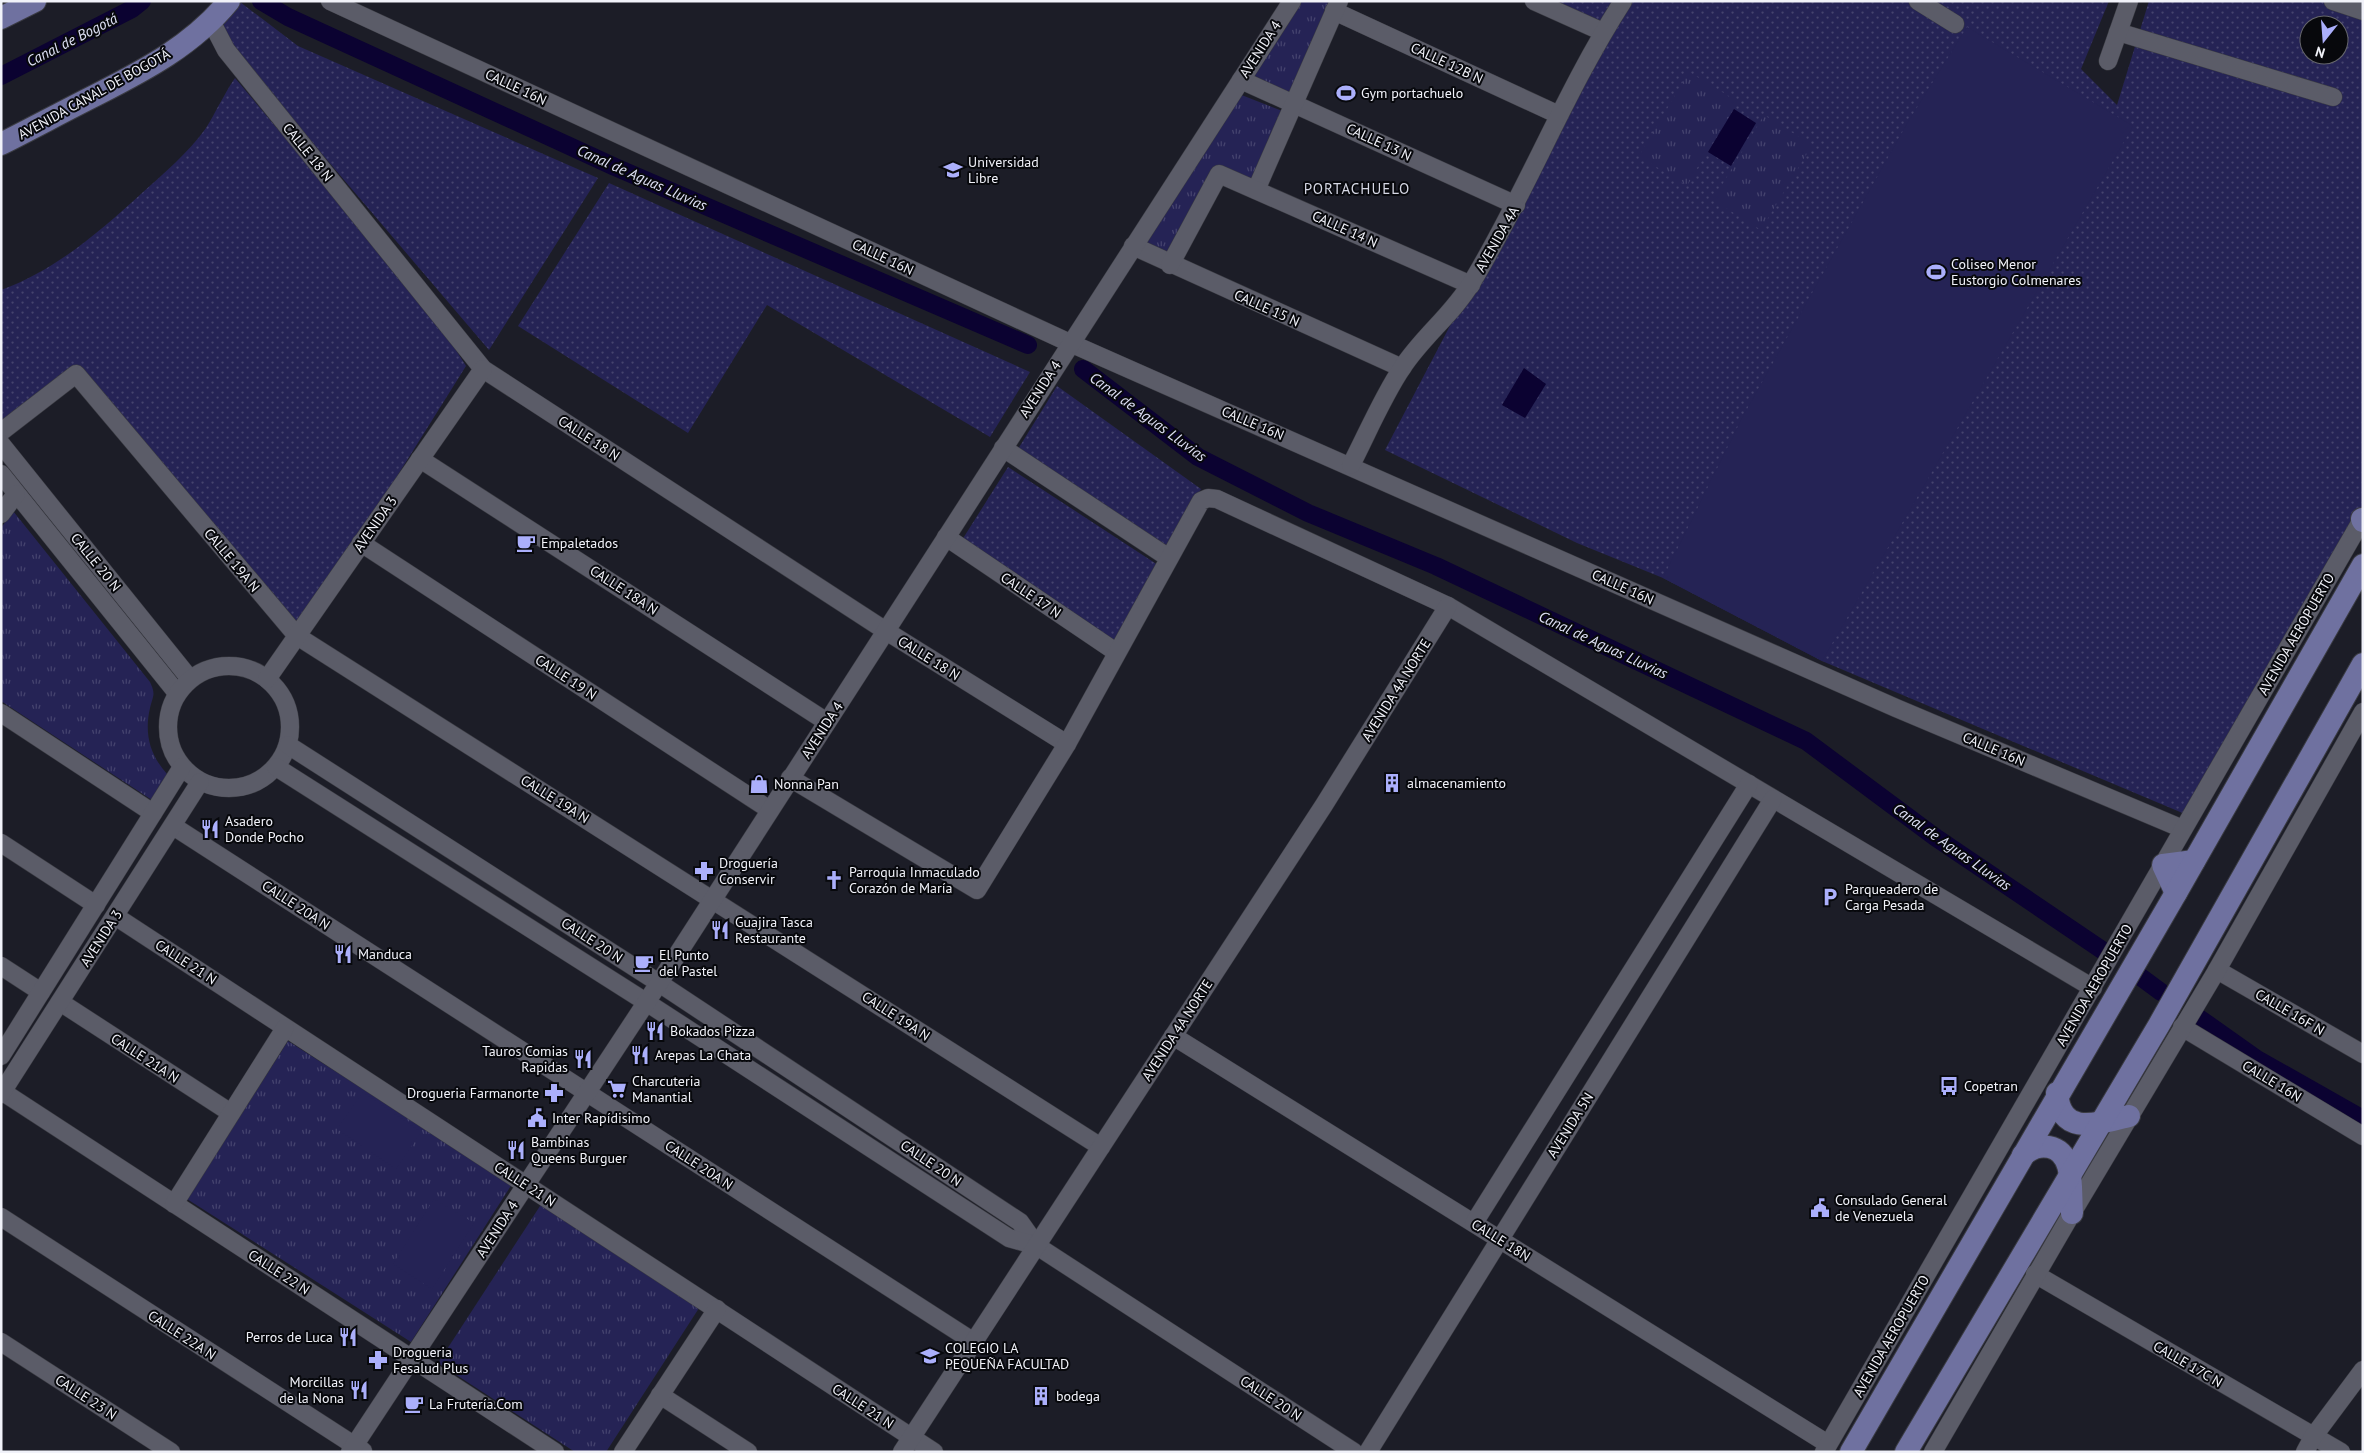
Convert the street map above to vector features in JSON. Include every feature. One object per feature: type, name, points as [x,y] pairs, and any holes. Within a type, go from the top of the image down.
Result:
[{"type":"main road","points":[[1,18],[35,1]]},
{"type":"main road","name":"AVENIDA CANAL DE BOGOTÁ","points":[[1,144],[137,74],[186,43],[221,10]]},
{"type":"main road","name":"AVENIDA AEROPUERTO","points":[[1850,1452],[2023,1155],[2057,1093],[2176,893],[2363,565]]},
{"type":"main road","points":[[1906,1452],[2099,1123],[2159,1025],[2363,664]]},
{"type":"main road","points":[[2176,893],[2163,866],[2194,860]]},
{"type":"main road","points":[[2057,1093],[2060,1108],[2070,1121],[2080,1125],[2129,1116]]},
{"type":"main road","points":[[2023,1155],[2032,1148],[2043,1146],[2053,1148],[2062,1154],[2068,1164],[2072,1213]]},
{"type":"street","name":"CALLE 16N","points":[[330,1],[1070,343],[1351,465],[1896,708],[2183,829]]},
{"type":"street","name":"AVENIDA 4","points":[[356,1450],[412,1358],[659,983],[1292,1]]},
{"type":"street","points":[[1534,1],[1603,32]]},
{"type":"street","name":"AVENIDA 4A","points":[[1351,465],[1402,368],[1471,285],[1516,205],[1559,115],[1603,32],[1623,1]]},
{"type":"street","points":[[1918,1],[1955,24]]},
{"type":"street","points":[[2108,61],[2129,1]]},
{"type":"street","points":[[2332,1],[2363,11]]},
{"type":"street","points":[[1256,190],[1336,6]]},
{"type":"street","name":"CALLE 12B N","points":[[1336,6],[1559,115]]},
{"type":"street","name":"CALLE 18 N","points":[[221,10],[226,50],[483,369],[886,631],[1067,744]]},
{"type":"street","points":[[2118,32],[2333,97]]},
{"type":"street","name":"CALLE 13 N","points":[[1241,80],[1516,205]]},
{"type":"street","name":"CALLE 14 N","points":[[1170,264],[1219,174],[1471,285]]},
{"type":"street","name":"CALLE 15 N","points":[[1133,246],[1402,368]]},
{"type":"street","name":"AVENIDA 3","points":[[267,678],[483,369]]},
{"type":"street","name":"CALLE 19A N","points":[[1,432],[76,374],[297,636],[1101,1147]]},
{"type":"street","name":"CALLE 20 N","points":[[1,444],[190,679]]},
{"type":"street","points":[[1003,448],[1169,558]]},
{"type":"street","name":"CALLE 18A N","points":[[420,459],[827,722]]},
{"type":"street","name":"CALLE 20 N","points":[[1,474],[177,693]]},
{"type":"street","points":[[1,514],[16,494]]},
{"type":"street","points":[[790,778],[977,890],[1067,744],[1200,501],[1208,498],[1217,499],[1448,606],[2093,988]]},
{"type":"street","name":"AVENIDA AEROPUERTO","points":[[1826,1448],[2363,520]]},
{"type":"street","name":"CALLE 17 N","points":[[946,537],[1116,652]]},
{"type":"street","name":"CALLE 19 N","points":[[361,543],[770,810]]},
{"type":"street","name":"AVENIDA 4A NORTE","points":[[907,1444],[1319,814],[1448,606]]},
{"type":"street","points":[[228,666],[249,669],[267,678],[280,692],[288,709],[291,727],[288,745],[276,767],[260,781],[241,788],[220,789],[200,782],[182,767],[171,750],[167,731],[169,711],[177,693],[190,679],[208,669],[228,666]]},
{"type":"street","points":[[1,713],[153,813]]},
{"type":"street","points":[[1933,1452],[2035,1274],[2217,970],[2362,715]]},
{"type":"street","name":"CALLE 20 N","points":[[288,745],[659,983],[1020,1222],[1037,1246]]},
{"type":"street","name":"AVENIDA 3","points":[[1,1056],[182,767]]},
{"type":"street","name":"CALLE 20 N","points":[[276,767],[646,1002],[1009,1238],[1037,1246],[1354,1452]]},
{"type":"street","name":"AVENIDA 3","points":[[2,1093],[200,782]]},
{"type":"street","points":[[1474,1223],[1749,784]]},
{"type":"street","name":"AVENIDA 5N","points":[[1368,1452],[1773,799]]},
{"type":"street","name":"CALLE 20A N","points":[[172,826],[974,1342]]},
{"type":"street","points":[[1,843],[96,905]]},
{"type":"street","name":"CALLE 21 N","points":[[115,916],[717,1310],[907,1444],[934,1452]]},
{"type":"street","points":[[1,966],[41,992]]},
{"type":"street","name":"CALLE 16F N","points":[[2217,970],[2363,1054]]},
{"type":"street","name":"CALLE 21A N","points":[[60,1002],[231,1113]]},
{"type":"street","name":"CALLE 16N","points":[[2182,1027],[2363,1136]]},
{"type":"street","points":[[174,1204],[285,1028]]},
{"type":"street","name":"CALLE 18N","points":[[1173,1036],[1474,1223],[1826,1448]]},
{"type":"street","name":"CALLE 22 N","points":[[2,1093],[554,1452]]},
{"type":"street","name":"CALLE 22A N","points":[[1,1217],[356,1450]]},
{"type":"street","name":"CALLE 17C N","points":[[2035,1274],[2309,1444],[2341,1452]]},
{"type":"street","points":[[623,1452],[717,1310]]},
{"type":"street","name":"CALLE 23 N","points":[[1,1342],[171,1452]]},
{"type":"street","points":[[2309,1444],[2363,1370]]},
{"type":"street","points":[[660,1395],[748,1452]]},
{"type":"green space","points":[[1299,1],[1333,1],[1289,101],[1246,84]]},
{"type":"green space","points":[[1534,1],[2109,1],[2081,69],[2117,105],[2149,1],[2363,1],[2363,513],[2192,817],[1822,661],[1663,578],[1577,543],[1385,450],[1603,33]]},
{"type":"green space","points":[[240,2],[298,46],[598,178],[489,350],[229,45],[220,31],[223,21]]},
{"type":"green space","name":"Coliseo Menor Eustorgio Colmenares","points":[[1967,27],[2133,126],[1822,661],[1663,578],[1742,418],[1908,122]]},
{"type":"green space","points":[[1689,72],[1737,101],[1687,186],[1639,156]]},
{"type":"green space","points":[[235,78],[436,318],[466,366],[302,628],[78,367],[1,427],[1,290],[40,272],[76,249],[110,222],[159,178],[184,154],[206,128]]},
{"type":"green space","points":[[1239,94],[1285,112],[1250,191],[1213,175],[1165,263],[1137,250]]},
{"type":"green space","points":[[1764,115],[1812,145],[1761,230],[1713,200]]},
{"type":"green space","points":[[609,183],[1030,372],[990,437],[767,305],[688,433],[518,326]]},
{"type":"green space","points":[[1057,386],[1201,489],[1168,549],[1018,449]]},
{"type":"green space","points":[[1008,467],[1161,567],[1114,640],[962,540]]},
{"type":"green space","points":[[13,511],[150,682],[153,695],[148,718],[148,735],[156,759],[167,774],[164,788],[155,802],[1,701],[1,528]]},
{"type":"green space","points":[[288,1041],[512,1184],[411,1342],[187,1199]]},
{"type":"green space","points":[[363,1092],[421,1132],[396,1169],[337,1129]]},
{"type":"green space","points":[[434,1199],[474,1223],[432,1289],[393,1264]]},
{"type":"green space","points":[[542,1203],[701,1305],[606,1452],[575,1452],[438,1363]]},
{"type":"shaded area","points":[[1734,109],[1756,123],[1731,166],[1708,152]]},
{"type":"shaded area","points":[[1524,368],[1546,384],[1525,418],[1502,405]]},
{"type":"waterway","name":"Canal de Bogotá","points":[[1,76],[132,9],[142,1]]},
{"type":"waterway","name":"Canal de Aguas Lluvias","points":[[261,1],[288,17],[615,167],[1028,345]]},
{"type":"waterway","name":"Canal de Aguas Lluvias","points":[[1083,369],[1198,457],[1308,513],[1436,566],[1806,741],[1935,837],[2105,952]]},
{"type":"waterway","name":"Canal de Aguas Lluvias","points":[[2138,975],[2161,992]]},
{"type":"waterway","name":"Canal de Aguas Lluvias","points":[[2199,1018],[2257,1059],[2363,1119]]},
{"type":"place","name":"Gym portachuelo","points":[[1346,93]]},
{"type":"place","name":"Universidad Libre","points":[[953,170]]},
{"type":"place","name":"Coliseo Menor Eustorgio Colmenares","points":[[1936,272]]},
{"type":"place","name":"Empaletados","points":[[526,543]]},
{"type":"place","name":"almacenamiento","points":[[1392,783]]},
{"type":"place","name":"Nonna Pan","points":[[759,784]]},
{"type":"place","name":"Asadero Donde Pocho","points":[[210,829]]},
{"type":"place","name":"Droguería Conservir","points":[[704,871]]},
{"type":"place","name":"Parroquia Inmaculado Corazón de María","points":[[834,880]]},
{"type":"place","name":"Parqueadero de Carga Pesada","points":[[1830,897]]},
{"type":"place","name":"Guajira Tasca Restaurante","points":[[720,930]]},
{"type":"place","name":"Manduca","points":[[343,954]]},
{"type":"place","name":"El Punto del Pastel","points":[[644,963]]},
{"type":"place","name":"Bokados Pizza","points":[[655,1031]]},
{"type":"place","name":"Arepas La Chata","points":[[640,1055]]},
{"type":"place","name":"Tauros Comias Rapidas","points":[[583,1059]]},
{"type":"place","name":"Copetran","points":[[1949,1086]]},
{"type":"place","name":"Charcuteria Manantial","points":[[617,1089]]},
{"type":"place","name":"Drogueria Farmanorte","points":[[554,1093]]},
{"type":"place","name":"Inter Rapídisimo","points":[[537,1118]]},
{"type":"place","name":"Bambinas Queens Burguer","points":[[516,1150]]},
{"type":"place","name":"Consulado General de Venezuela","points":[[1820,1208]]},
{"type":"place","name":"Perros de Luca","points":[[348,1337]]},
{"type":"place","name":"COLEGIO LA PEQUEÑA FACULTAD","points":[[930,1356]]},
{"type":"place","name":"Drogueria Fesalud Plus","points":[[378,1360]]},
{"type":"place","name":"Morcillas de la Nona","points":[[359,1390]]},
{"type":"place","name":"bodega","points":[[1041,1396]]},
{"type":"place","name":"La Frutería.Com","points":[[414,1404]]},
{"type":"district","name":"PORTACHUELO","points":[[1357,189]]}]
